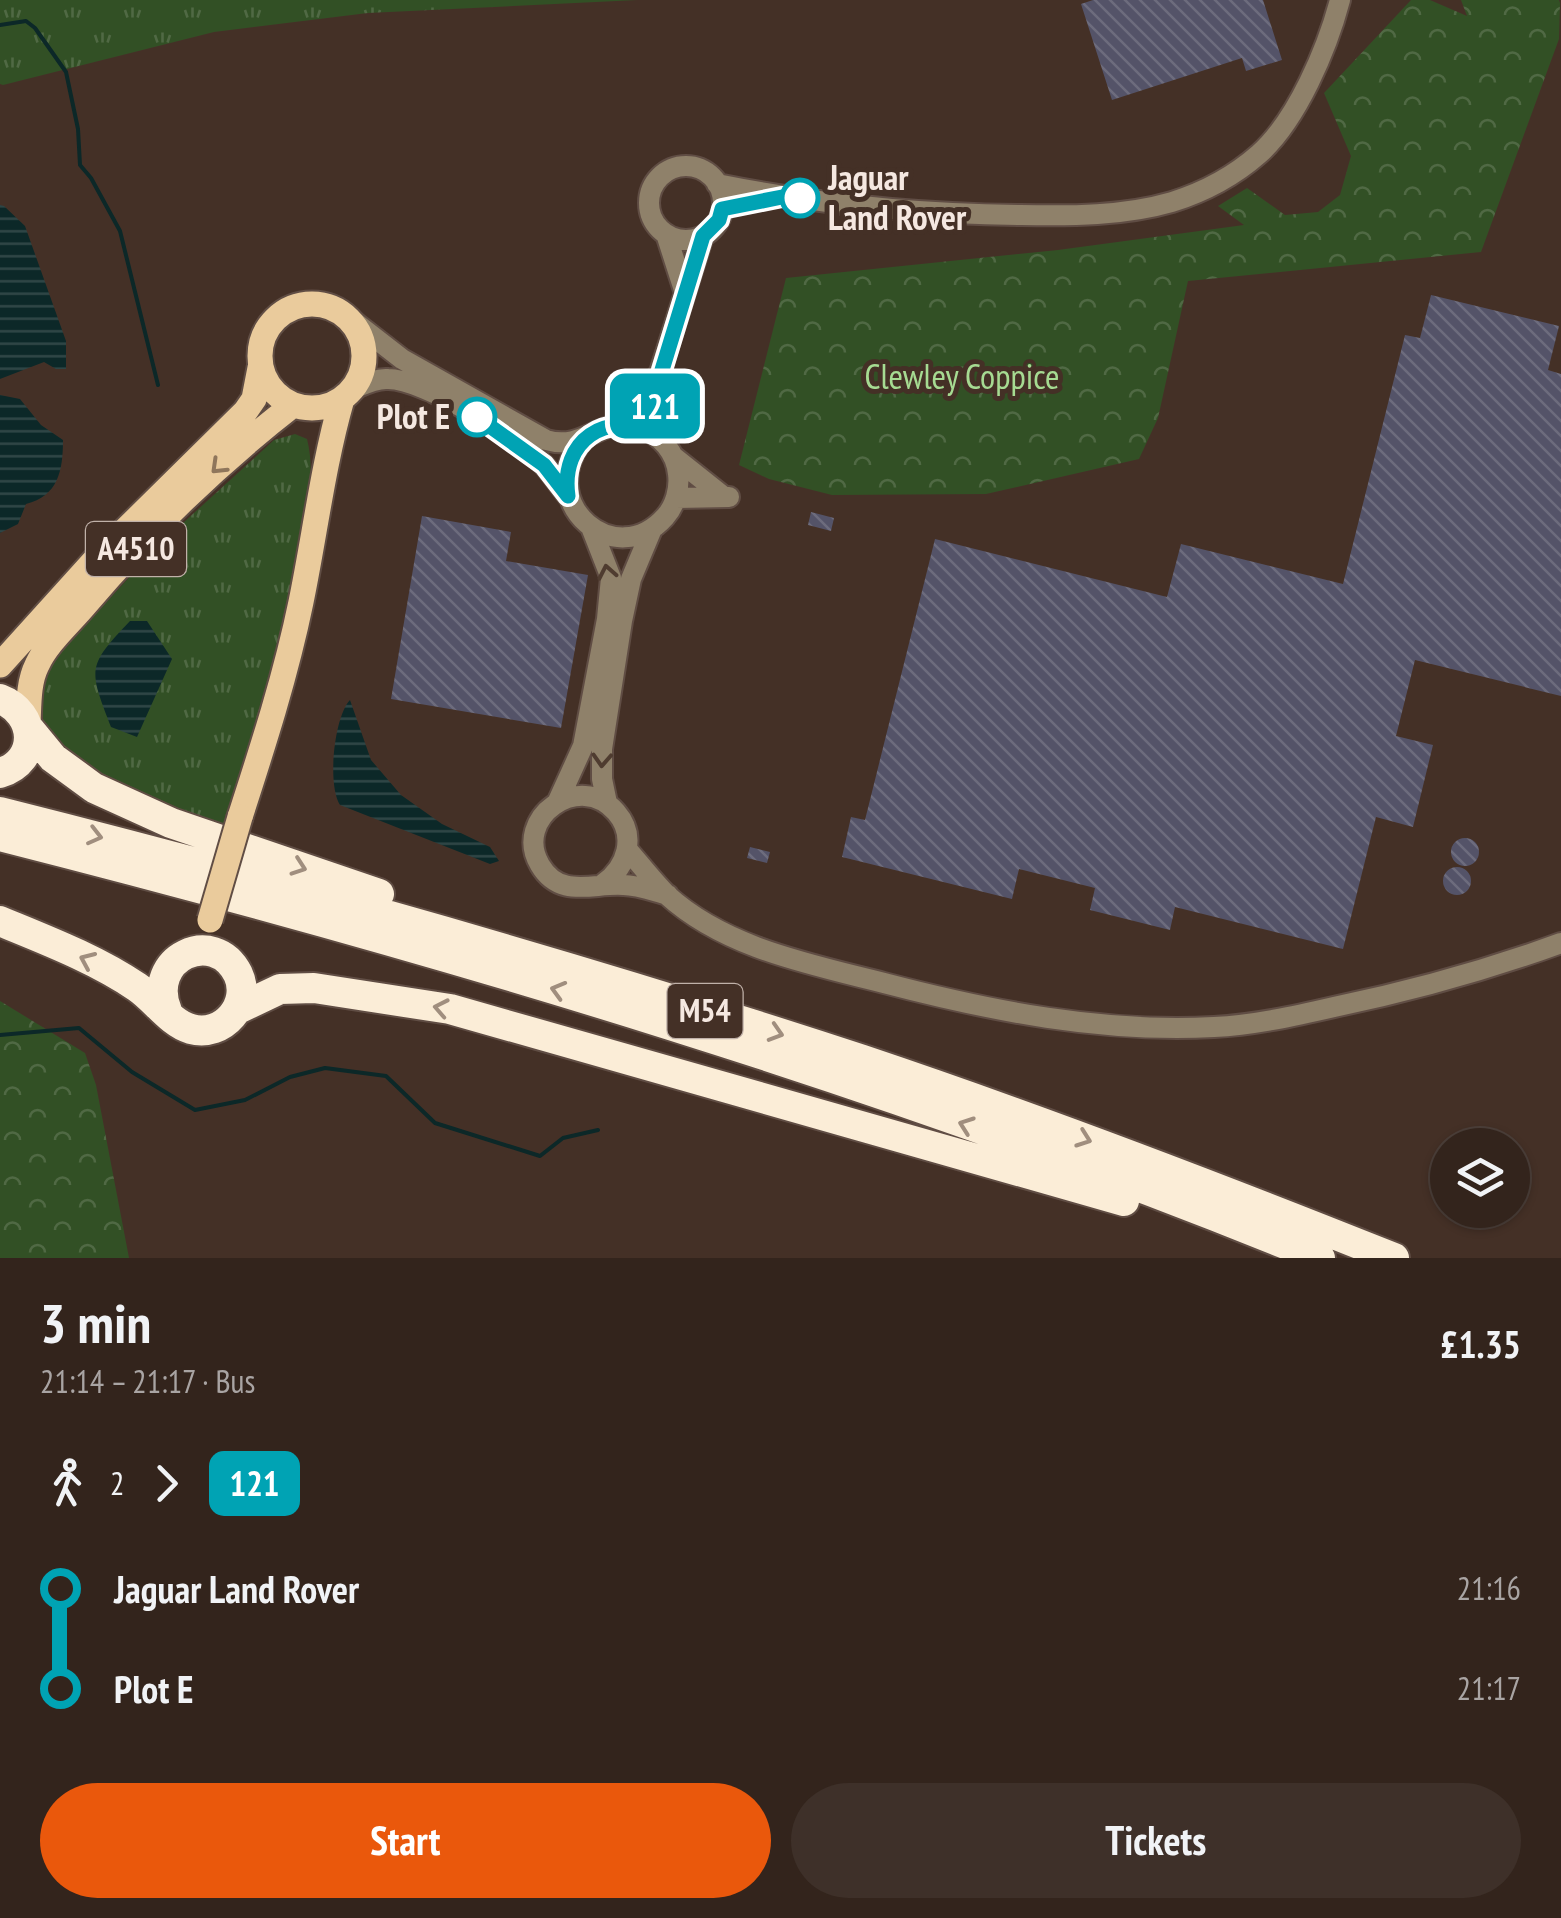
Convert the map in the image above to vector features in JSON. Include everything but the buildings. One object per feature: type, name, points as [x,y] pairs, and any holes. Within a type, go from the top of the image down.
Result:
[{"type":"highway","points":[[0,700],[14,705],[53,758],[94,788],[171,823],[489,931],[616,983]]},
{"type":"highway","name":"A4510","points":[[0,773],[23,759],[28,750],[29,727]]},
{"type":"highway","name":"M54","points":[[0,812],[200,863],[616,983],[902,1074],[1215,1186],[1394,1258]]},
{"type":"highway","name":"M54","points":[[0,836],[183,883],[612,1006],[876,1092],[1208,1212],[1320,1258]]},
{"type":"highway","points":[[0,921],[108,969],[140,988],[185,1028],[209,1030],[221,1026],[238,1009],[280,989],[314,988],[450,1009],[1138,1206],[1271,1258]]},
{"type":"highway","points":[[167,1011],[162,988],[170,966],[190,952],[204,951],[228,960],[236,970],[241,982],[238,1009]]},
{"type":"main road","name":"A4510","points":[[0,665],[96,559],[245,412],[254,398],[265,331],[288,308],[319,303],[348,317]]},
{"type":"main road","points":[[204,951],[300,606],[327,452],[347,394],[364,364],[364,347],[348,317]]},
{"type":"main road","points":[[260,368],[276,394],[298,406],[319,426],[327,452]]},
{"type":"main road","name":"A4510","points":[[29,727],[30,691],[36,666],[110,575],[249,438],[298,406],[324,407],[347,394]]},
{"type":"street","points":[[703,236],[684,240],[657,226],[649,205],[650,193],[663,174],[684,166],[697,168],[718,184],[782,197],[946,214],[1099,214],[1172,202],[1224,180],[1260,154],[1298,101],[1340,0]]},
{"type":"street","points":[[655,435],[654,412],[662,370],[685,292],[703,236],[719,220],[722,209],[718,184]]},
{"type":"street","points":[[722,209],[782,197]]},
{"type":"street","points":[[666,234],[685,292]]},
{"type":"street","points":[[348,317],[402,359],[546,440],[557,444],[582,442]]},
{"type":"street","points":[[568,496],[568,468],[582,442],[635,406],[662,370]]},
{"type":"street","points":[[347,394],[385,378],[432,393],[506,435],[544,465],[591,528],[628,537],[652,529]]},
{"type":"street","points":[[610,426],[641,428],[655,435],[674,457],[728,497],[676,498]]},
{"type":"street","points":[[607,803],[602,749],[622,621],[631,579],[652,529],[676,498],[679,484],[674,457]]},
{"type":"street","points":[[591,528],[611,578],[583,746],[558,801],[540,819],[535,832],[537,859],[543,870],[564,886],[577,889],[603,884],[630,885],[668,895],[740,940],[797,960],[990,1008],[1045,1019],[1147,1028],[1216,1027],[1303,1014],[1412,990],[1561,944]]},
{"type":"street","points":[[558,801],[583,795],[607,803],[619,814],[626,828],[628,848],[619,869],[603,884]]},
{"type":"street","points":[[628,848],[668,895]]},
{"type":"green space","points":[[0,0],[637,0],[368,13],[214,32],[3,85]]},
{"type":"green space","name":"Clewley Coppice","points":[[1411,0],[1430,0],[1467,16],[1461,0],[1560,3],[1559,39],[1481,252],[1188,281],[1158,418],[1139,459],[986,494],[832,495],[769,479],[739,465],[786,278],[1058,250],[1244,225],[1218,206],[1247,188],[1285,215],[1318,212],[1340,195],[1351,156],[1324,93]]},
{"type":"green space","points":[[295,434],[307,439],[310,462],[309,496],[297,569],[270,682],[224,830],[104,778],[60,749],[44,724],[38,695],[48,665],[161,543],[274,440]]},
{"type":"green space","points":[[0,1001],[85,1053],[96,1085],[129,1258],[0,1258]]},
{"type":"water","points":[[0,205],[25,226],[66,341],[66,369],[56,369],[44,362],[0,379]]},
{"type":"water","points":[[0,395],[20,399],[41,425],[63,440],[60,472],[52,488],[26,504],[18,524],[0,533]]},
{"type":"water","points":[[130,621],[147,621],[172,659],[137,737],[111,727],[96,680],[99,659]]},
{"type":"water","points":[[350,700],[371,760],[401,795],[442,824],[490,847],[499,861],[490,864],[340,805],[334,783],[334,751],[340,721]]},
{"type":"waterway","points":[[0,25],[26,21],[66,72],[78,129],[80,165],[120,231],[158,385]]},
{"type":"waterway","points":[[0,1035],[79,1028],[132,1072],[195,1110],[245,1100],[290,1077],[325,1068],[386,1076],[435,1123],[540,1156],[563,1138],[598,1130]]},
{"type":"bus line","name":"121","points":[[477,417],[544,465],[568,496],[566,482],[573,454],[595,432],[626,424],[655,435],[654,412],[662,370],[685,292],[703,236],[719,220],[722,209],[782,197],[800,198]]},
{"type":"place","name":"Jaguar Land Rover","points":[[800,198]]},
{"type":"place","name":"Plot E","points":[[477,417]]}]
